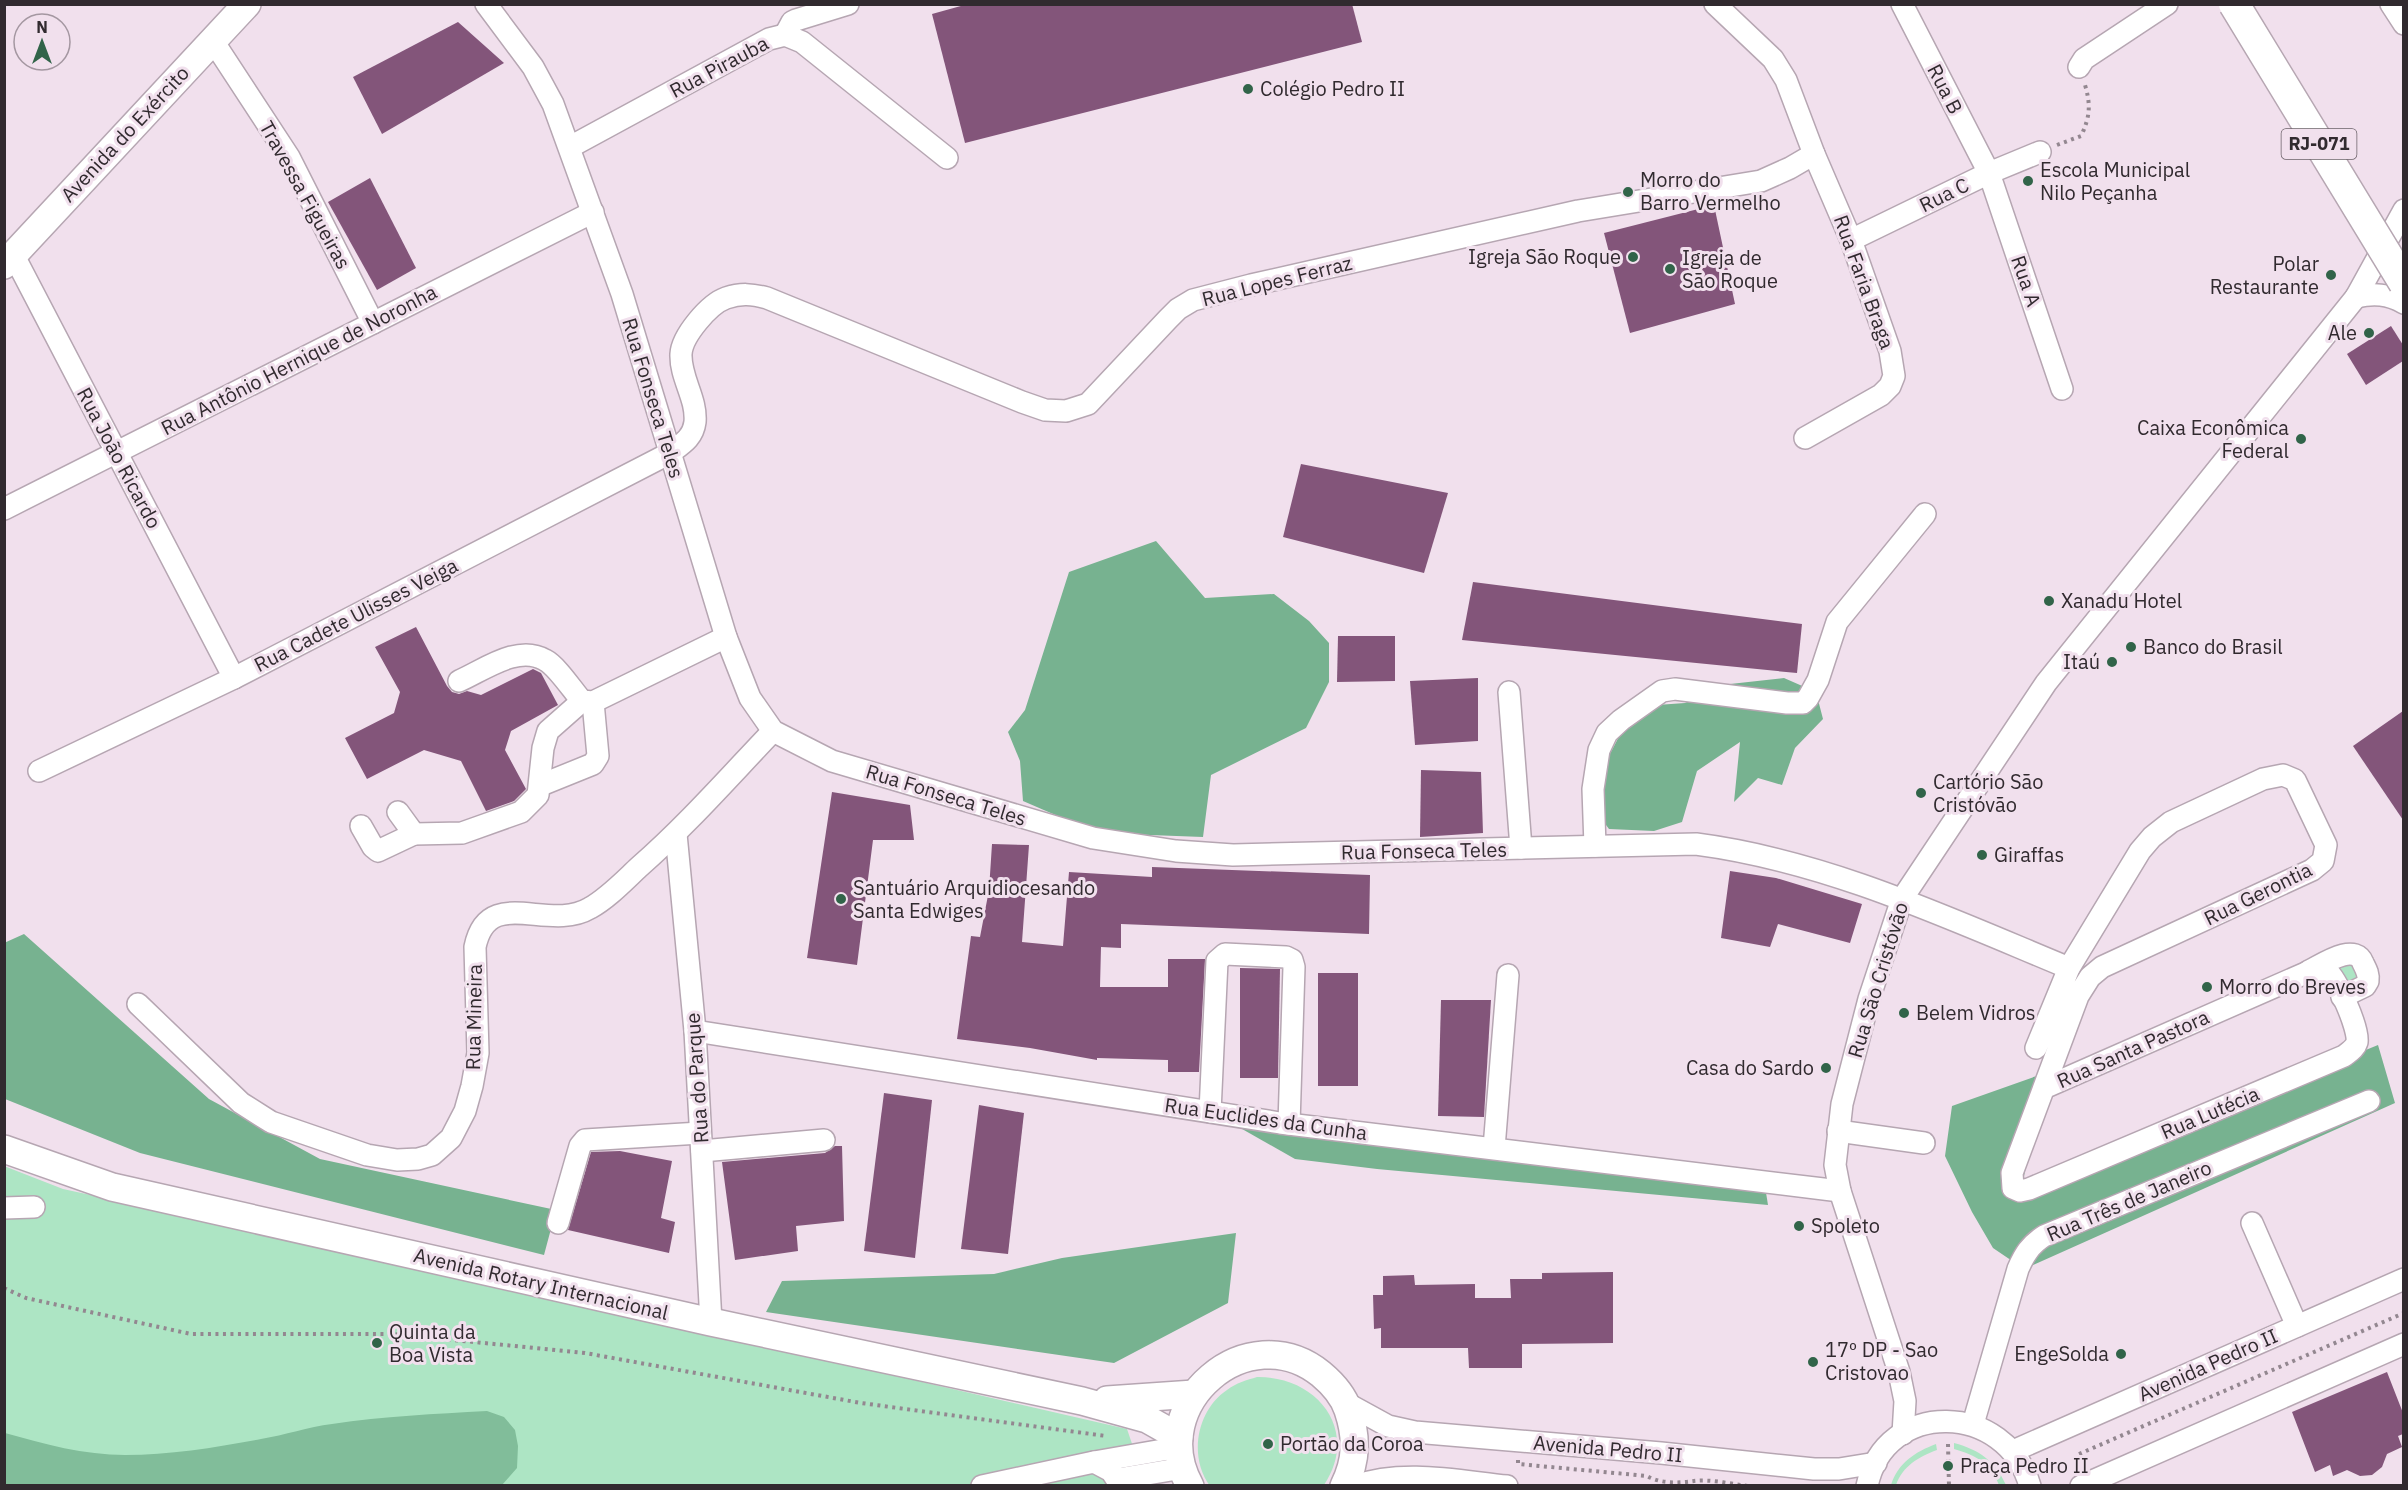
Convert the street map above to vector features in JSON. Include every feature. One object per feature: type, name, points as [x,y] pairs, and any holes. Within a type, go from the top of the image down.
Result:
[{"type":"highway","name":"RJ-071","points":[[2236,4],[2403,275]]},
{"type":"highway","name":"RJ-071","points":[[2236,4],[2403,283]]},
{"type":"main road","name":"Avenida do Exército","points":[[8,252],[247,4]]},
{"type":"main road","name":"Avenida Rotary Internacional","points":[[4,1149],[112,1187],[711,1322],[1082,1401],[1146,1408],[1194,1394]]},
{"type":"main road","name":"Avenida Pedro II","points":[[1184,1467],[1184,1415],[1194,1394],[1210,1377],[1228,1365],[1255,1356],[1273,1356],[1302,1363],[1316,1370],[1338,1391],[1346,1403],[1355,1438],[1353,1463],[1344,1485]]},
{"type":"main road","name":"Avenida Rotary Internacional","points":[[1146,1408],[1161,1425],[1184,1467]]},
{"type":"street","name":"Rua Fonseca Teles","points":[[486,4],[533,66],[553,104],[570,147],[622,294],[726,637],[750,698],[773,731],[831,761],[1093,838],[1176,851],[1233,855],[1696,844],[1738,849],[1791,861],[1902,899]]},
{"type":"street","points":[[777,37],[796,20],[848,4]]},
{"type":"street","name":"Rua Faria Braga","points":[[1715,4],[1773,59],[1786,80],[1814,154],[1851,240],[1890,351],[1894,376],[1890,386],[1881,394],[1805,438]]},
{"type":"street","name":"Rua B","points":[[1902,4],[1989,173]]},
{"type":"street","points":[[2081,74],[2084,59],[2167,4]]},
{"type":"street","points":[[2223,4],[2362,243],[2368,258],[2369,272]]},
{"type":"street","points":[[2391,4],[2403,24]]},
{"type":"street","name":"Rua Pirauba","points":[[570,147],[777,37],[802,42],[946,158]]},
{"type":"street","name":"Travessa Figueiras","points":[[213,40],[289,157],[373,323]]},
{"type":"street","name":"Rua C","points":[[1851,240],[1989,173],[2040,152]]},
{"type":"street","name":"Rua Lopes Ferraz","points":[[670,453],[689,439],[695,424],[694,405],[682,369],[681,352],[691,330],[712,307],[736,295],[751,294],[767,298],[1022,402],[1045,410],[1066,411],[1088,404],[1178,309],[1193,300],[1578,211],[1761,181],[1814,154]]},
{"type":"street","name":"Rua A","points":[[1989,173],[2062,388]]},
{"type":"street","name":"Rua São Cristóvão","points":[[1903,1434],[1905,1401],[1899,1372],[1840,1191],[1835,1165],[1842,1104],[1869,999],[1902,899],[2046,682],[2356,297],[2403,210]]},
{"type":"street","name":"Rua Antônio Hernique de Noronha","points":[[4,509],[593,212]]},
{"type":"street","name":"Rua João Ricardo","points":[[8,252],[116,451],[234,678]]},
{"type":"street","points":[[2356,297],[2388,296],[2403,303]]},
{"type":"street","name":"Rua Cadete Ulisses Veiga","points":[[39,771],[234,678],[670,453]]},
{"type":"street","points":[[1595,846],[1593,789],[1599,750],[1607,733],[1662,691],[1675,689],[1803,703],[1809,698],[1818,680],[1837,622],[1924,514]]},
{"type":"street","points":[[361,826],[373,847],[378,850],[414,834],[462,833],[521,812],[538,795],[541,785],[543,748],[548,731],[587,702],[726,637]]},
{"type":"street","points":[[459,681],[510,657],[529,654],[547,660],[587,702],[598,756],[593,764],[541,785]]},
{"type":"street","points":[[1509,692],[1521,848]]},
{"type":"street","name":"Rua Mineira","points":[[138,1004],[241,1103],[271,1122],[367,1155],[397,1160],[418,1159],[432,1155],[451,1138],[465,1110],[472,1086],[478,1053],[475,947],[478,931],[484,922],[494,916],[507,913],[556,916],[575,915],[590,909],[676,834],[773,731]]},
{"type":"street","name":"Rua Gerontia","points":[[2036,1048],[2069,968],[2140,851],[2152,837],[2170,822],[2263,779],[2283,775],[2295,780],[2326,845],[2323,861],[2312,870],[2102,967],[2090,977],[2078,996],[2044,1088]]},
{"type":"street","points":[[398,812],[414,834]]},
{"type":"street","name":"Rua do Parque","points":[[676,834],[695,1031],[711,1322]]},
{"type":"street","points":[[1902,899],[2069,968]]},
{"type":"street","points":[[1210,1112],[1217,961],[1225,954],[1286,957],[1292,960],[1294,967],[1289,1124]]},
{"type":"street","name":"Rua Santa Pastora","points":[[2044,1088],[2345,954],[2356,954],[2361,957],[2368,981],[2365,986],[2342,997]]},
{"type":"street","points":[[2308,972],[2326,970],[2336,982],[2342,997]]},
{"type":"street","points":[[1494,1148],[1508,975]]},
{"type":"street","name":"Rua Lutécia","points":[[2044,1088],[2012,1173],[2013,1188],[2020,1191],[2030,1190],[2344,1056],[2354,1049],[2357,1041],[2355,1028],[2342,997]]},
{"type":"street","name":"Rua Euclides da Cunha","points":[[695,1031],[1289,1124],[1840,1191]]},
{"type":"street","name":"Rua Três de Janeiro","points":[[1973,1425],[2018,1269],[2024,1255],[2034,1243],[2044,1236],[2369,1101]]},
{"type":"street","points":[[1838,1131],[1924,1143]]},
{"type":"street","points":[[558,1223],[580,1146],[585,1140],[701,1142],[824,1140]]},
{"type":"street","points":[[4,1208],[34,1207]]},
{"type":"street","points":[[2252,1223],[2297,1326]]},
{"type":"street","name":"Avenida Pedro II","points":[[2013,1451],[2403,1279]]},
{"type":"street","points":[[2081,1485],[2403,1344]]},
{"type":"street","name":"Avenida Pedro II","points":[[1346,1403],[1388,1426],[1425,1433],[1661,1453],[1814,1469],[1839,1469],[1876,1463]]},
{"type":"street","points":[[1868,1485],[1876,1463],[1887,1448],[1903,1434],[1935,1422],[1963,1422],[1991,1432],[2013,1451],[2030,1485]]},
{"type":"street","points":[[1111,1474],[1184,1467]]},
{"type":"street","points":[[982,1485],[1184,1467]]},
{"type":"street","points":[[1355,1485],[1370,1480],[1398,1476],[1508,1485]]},
{"type":"path","points":[[2040,152],[2080,136],[2089,120],[2090,102],[2081,74]]},
{"type":"path","points":[[4,1288],[26,1298],[191,1334],[393,1334],[585,1353],[861,1403],[1106,1436]]},
{"type":"path","points":[[2079,1454],[2403,1313]]},
{"type":"path","points":[[1948,1444],[1949,1485]]},
{"type":"path","points":[[1518,1464],[1647,1476],[1655,1480],[1686,1483],[1695,1481],[1748,1485]]},
{"type":"shaded area","points":[[1156,541],[1205,598],[1274,594],[1309,621],[1329,643],[1329,682],[1306,728],[1211,775],[1203,837],[1097,833],[1023,801],[1020,761],[1008,732],[1025,710],[1069,572]]},
{"type":"shaded area","points":[[1784,678],[1816,692],[1823,719],[1795,748],[1782,785],[1758,778],[1734,802],[1740,742],[1697,771],[1682,822],[1654,831],[1609,829],[1597,813],[1602,769],[1624,727],[1657,705],[1685,703],[1721,685]]},
{"type":"shaded area","points":[[24,934],[209,1099],[320,1159],[556,1210],[544,1255],[140,1153],[5,1099],[4,943]]},
{"type":"shaded area","points":[[2354,958],[2366,982],[2346,992],[2334,967]]},
{"type":"shaded area","points":[[2378,1045],[2395,1103],[2024,1269],[1993,1248],[1972,1212],[1945,1156],[1952,1106],[2045,1073],[2021,1191]]},
{"type":"shaded area","points":[[1214,1113],[1763,1174],[1768,1205],[1377,1169],[1295,1159]]},
{"type":"shaded area","name":"Quinta da Boa Vista","points":[[4,1166],[63,1189],[372,1256],[1127,1429],[1146,1485],[5,1485]]},
{"type":"shaded area","points":[[1236,1233],[1228,1303],[1114,1363],[766,1312],[782,1281],[994,1274],[1062,1258]]},
{"type":"shaded area","points":[[1257,1377],[1279,1379],[1298,1386],[1314,1396],[1327,1410],[1335,1427],[1337,1445],[1334,1465],[1324,1485],[1210,1486],[1199,1461],[1199,1434],[1203,1421],[1209,1409],[1227,1390]]},
{"type":"shaded area","points":[[487,1411],[504,1417],[515,1430],[518,1446],[517,1468],[502,1485],[5,1485],[5,1433],[79,1451],[110,1455],[142,1455],[228,1445],[351,1421]]},
{"type":"shaded area","points":[[1954,1443],[1972,1449],[1986,1458],[1997,1469],[2006,1485],[1999,1485],[1992,1471],[1982,1461],[1954,1449]]},
{"type":"shaded area","points":[[1936,1444],[1937,1450],[1912,1463],[1903,1472],[1896,1485],[1891,1485],[1898,1470],[1908,1459]]},
{"type":"building","points":[[968,4],[1352,4],[1362,42],[965,143],[932,14]]},
{"type":"building","points":[[458,22],[504,63],[382,134],[353,77]]},
{"type":"building","points":[[370,178],[416,268],[377,290],[328,202]]},
{"type":"building","name":"Igreja de São Roque","points":[[1714,205],[1735,304],[1630,333],[1604,233]]},
{"type":"building","points":[[2391,326],[2403,345],[2403,361],[2366,385],[2347,354]]},
{"type":"building","points":[[1301,464],[1448,493],[1424,573],[1283,537]]},
{"type":"building","points":[[1473,582],[1802,624],[1797,673],[1462,640]]},
{"type":"building","points":[[416,627],[452,692],[459,694],[467,691],[481,695],[533,669],[541,673],[558,705],[511,731],[505,750],[526,789],[514,801],[486,811],[461,761],[424,750],[367,779],[345,738],[394,713],[400,692],[375,647]]},
{"type":"building","points":[[1338,636],[1395,636],[1395,681],[1337,682]]},
{"type":"building","points":[[1478,678],[1478,741],[1415,745],[1410,681]]},
{"type":"building","points":[[2403,711],[2403,820],[2353,746]]},
{"type":"building","points":[[1421,770],[1481,772],[1483,833],[1420,837]]},
{"type":"building","name":"Santuário Arquidiocesando Santa Edwiges","points":[[832,792],[910,805],[914,840],[873,840],[857,965],[807,958]]},
{"type":"building","points":[[992,844],[1029,845],[1022,942],[1063,946],[1069,872],[1152,877],[1152,867],[1370,875],[1369,934],[1121,924],[1121,948],[1101,947],[1100,987],[1168,987],[1168,959],[1205,959],[1199,1072],[1168,1072],[1168,1060],[1097,1058],[1097,1060],[1030,1048],[957,1039],[971,936],[980,937],[989,890]]},
{"type":"building","points":[[1730,871],[1776,878],[1862,904],[1850,943],[1778,924],[1770,947],[1721,938]]},
{"type":"building","points":[[1240,968],[1280,969],[1278,1078],[1240,1078]]},
{"type":"building","points":[[1318,973],[1358,973],[1358,1086],[1318,1086]]},
{"type":"building","points":[[1441,1000],[1491,1000],[1484,1117],[1438,1116]]},
{"type":"building","points":[[884,1093],[932,1100],[915,1258],[864,1251]]},
{"type":"building","points":[[979,1105],[1024,1113],[1008,1254],[961,1249]]},
{"type":"building","points":[[835,1146],[842,1146],[844,1221],[796,1226],[798,1251],[735,1260],[722,1162],[825,1153]]},
{"type":"building","points":[[620,1151],[672,1161],[661,1218],[675,1222],[669,1253],[568,1230],[591,1152]]},
{"type":"building","points":[[1613,1272],[1613,1343],[1522,1344],[1522,1368],[1469,1368],[1468,1348],[1381,1348],[1381,1328],[1374,1329],[1373,1295],[1383,1295],[1383,1276],[1414,1275],[1415,1285],[1475,1284],[1475,1298],[1511,1298],[1510,1279],[1542,1279],[1542,1273]]},
{"type":"building","points":[[2387,1372],[2403,1413],[2403,1434],[2398,1436],[2402,1447],[2387,1454],[2382,1467],[2372,1475],[2360,1476],[2347,1470],[2333,1476],[2330,1465],[2315,1472],[2292,1412]]},
{"type":"place","name":"Colégio Pedro II","points":[[1248,89]]},
{"type":"place","name":"Escola Municipal Nilo Peçanha","points":[[2028,181]]},
{"type":"place","name":"Morro do Barro Vermelho","points":[[1628,192]]},
{"type":"place","name":"Igreja São Roque","points":[[1633,257]]},
{"type":"place","name":"Igreja de São Roque","points":[[1670,269]]},
{"type":"place","name":"Polar Restaurante","points":[[2331,275]]},
{"type":"place","name":"Ale","points":[[2369,333]]},
{"type":"place","name":"Caixa Econômica Federal","points":[[2301,439]]},
{"type":"place","name":"Xanadu Hotel","points":[[2049,601]]},
{"type":"place","name":"Banco do Brasil","points":[[2131,647]]},
{"type":"place","name":"Itaú","points":[[2112,662]]},
{"type":"place","name":"Cartório São Cristóvão","points":[[1921,793]]},
{"type":"place","name":"Giraffas","points":[[1982,855]]},
{"type":"place","name":"Santuário Arquidiocesando Santa Edwiges","points":[[841,899]]},
{"type":"place","name":"Morro do Breves","points":[[2207,987]]},
{"type":"place","name":"Belem Vidros","points":[[1904,1013]]},
{"type":"place","name":"Casa do Sardo","points":[[1826,1068]]},
{"type":"place","name":"Spoleto","points":[[1799,1226]]},
{"type":"place","name":"Quinta da Boa Vista","points":[[377,1343]]},
{"type":"place","name":"EngeSolda","points":[[2121,1354]]},
{"type":"place","name":"17º DP - Sao Cristovao","points":[[1813,1362]]},
{"type":"place","name":"Portão da Coroa","points":[[1268,1444]]},
{"type":"place","name":"Praça Pedro II","points":[[1948,1466]]}]
